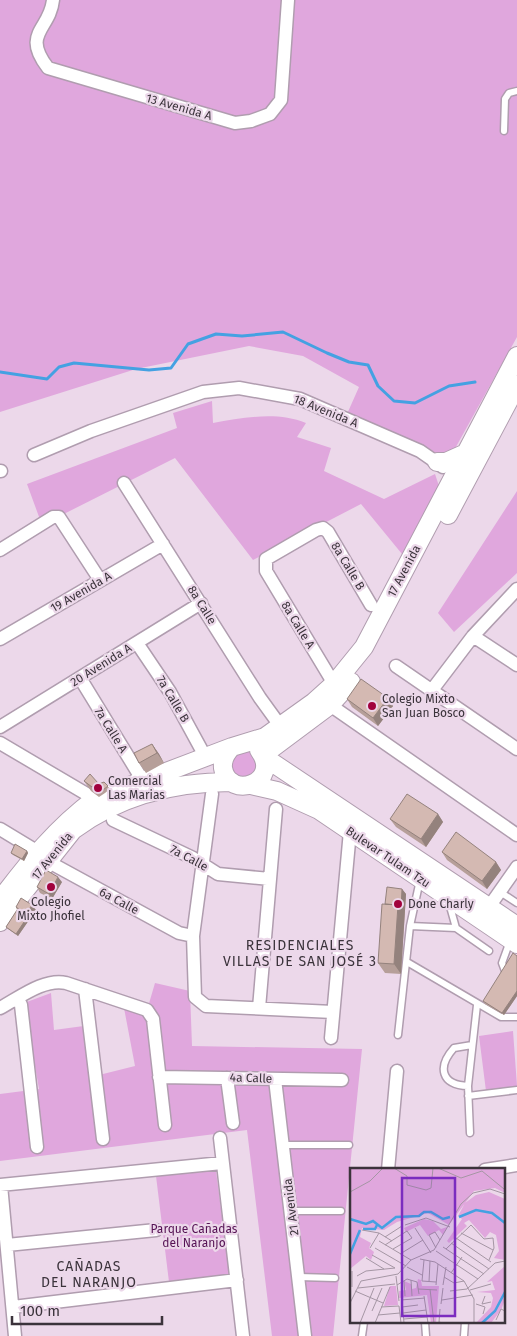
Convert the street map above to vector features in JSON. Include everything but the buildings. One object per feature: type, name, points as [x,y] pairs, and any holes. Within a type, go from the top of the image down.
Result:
[{"type":"main road","name":"17 Avenida","points":[[264,756],[330,705],[351,683],[373,651],[460,479],[466,453],[517,356]]},
{"type":"main road","name":"17 Avenida","points":[[0,900],[42,856],[78,812],[95,799],[264,737],[281,727],[334,684],[364,647],[460,479],[517,385]]},
{"type":"main road","points":[[437,462],[446,462],[466,453]]},
{"type":"main road","points":[[239,745],[259,749],[264,756],[265,771],[257,782],[251,785],[244,786],[232,782],[222,765],[224,758],[239,745]]},
{"type":"main road","name":"Bulevar Tulam Tzu","points":[[264,756],[423,872],[515,935]]},
{"type":"main road","name":"17 Avenida","points":[[0,922],[42,856],[73,830],[106,808],[154,790],[184,784],[232,782]]},
{"type":"main road","name":"Bulevar Tulam Tzu","points":[[251,785],[277,791],[319,810],[350,832],[423,872],[448,898],[484,913]]},
{"type":"street","name":"13 Avenida A","points":[[53,0],[37,35],[37,54],[48,68],[235,123],[252,122],[270,114],[281,100],[288,0]]},
{"type":"street","name":"18 Avenida A","points":[[34,455],[91,431],[203,392],[239,388],[300,398],[420,450],[460,479]]},
{"type":"street","name":"8a Calle","points":[[124,483],[260,698],[281,727]]},
{"type":"street","points":[[0,550],[53,517],[59,517],[100,580]]},
{"type":"street","name":"8a Calle B","points":[[264,564],[266,559],[316,530],[323,528],[328,532],[371,605]]},
{"type":"street","name":"19 Avenida A","points":[[0,639],[163,544]]},
{"type":"street","name":"8a Calle A","points":[[264,564],[266,571],[334,684]]},
{"type":"street","points":[[432,690],[473,636],[517,588]]},
{"type":"street","name":"20 Avenida A","points":[[0,727],[201,603]]},
{"type":"street","points":[[473,636],[517,665]]},
{"type":"street","name":"7a Calle B","points":[[137,643],[170,692],[206,758]]},
{"type":"street","points":[[396,666],[517,749]]},
{"type":"street","name":"7a Calle A","points":[[80,678],[143,781]]},
{"type":"street","points":[[330,705],[517,835]]},
{"type":"street","points":[[0,743],[95,799]]},
{"type":"street","points":[[212,794],[193,936],[193,990],[196,1000],[206,1006],[333,1012]]},
{"type":"street","points":[[259,1008],[276,810]]},
{"type":"street","name":"7a Calle","points":[[113,820],[204,865],[218,874],[270,880]]},
{"type":"street","name":"6a Calle","points":[[0,829],[42,856],[179,933],[193,936]]},
{"type":"street","points":[[331,1038],[350,832]]},
{"type":"street","points":[[484,913],[517,867]]},
{"type":"street","points":[[0,1008],[45,984],[56,982],[85,989],[144,1008],[153,1019],[165,1125]]},
{"type":"street","points":[[85,989],[103,1139]]},
{"type":"street","points":[[18,999],[21,1005],[36,1147]]},
{"type":"street","points":[[388,1168],[397,1071]]},
{"type":"street","name":"4a Calle","points":[[160,1077],[342,1080]]},
{"type":"street","points":[[227,1078],[233,1123]]},
{"type":"street","name":"21 Avenida","points":[[275,1079],[306,1336]]},
{"type":"street","points":[[220,1138],[243,1336]]},
{"type":"street","points":[[15,1336],[1,1202],[1,1185],[222,1163]]},
{"type":"street","points":[[498,1168],[517,1165]]},
{"type":"street","points":[[7,1245],[156,1230]]},
{"type":"street","points":[[12,1307],[237,1280]]},
{"type":"lane","points":[[504,131],[505,99],[509,93],[517,91]]},
{"type":"lane","points":[[398,1035],[408,962],[410,926],[423,872]]},
{"type":"lane","points":[[500,892],[517,903]]},
{"type":"lane","points":[[448,898],[456,928]]},
{"type":"lane","points":[[410,926],[456,928],[489,951]]},
{"type":"lane","points":[[505,971],[502,963],[515,935]]},
{"type":"lane","points":[[408,962],[477,1005],[504,1018],[517,1018]]},
{"type":"lane","points":[[470,1133],[468,1086],[477,1005]]},
{"type":"lane","points":[[468,1086],[453,1084],[447,1080],[444,1075],[444,1066],[454,1048],[472,1045]]},
{"type":"lane","points":[[468,1096],[517,1090]]},
{"type":"lane","points":[[283,1145],[349,1145]]},
{"type":"lane","points":[[292,1211],[341,1212]]},
{"type":"lane","points":[[298,1277],[335,1278]]},
{"type":"green space","points":[[0,0],[517,0],[517,337],[452,454],[442,455],[433,452],[347,414],[359,387],[303,356],[249,346],[136,369],[0,412]]},
{"type":"green space","points":[[212,401],[213,423],[271,416],[295,419],[306,423],[297,437],[331,448],[324,471],[384,499],[435,474],[439,486],[402,554],[361,504],[253,560],[175,458],[42,525],[27,484],[177,428],[173,413]]},
{"type":"green space","points":[[517,491],[517,573],[454,632],[438,613]]},
{"type":"green space","points":[[244,751],[254,755],[258,765],[254,775],[244,779],[234,775],[230,765],[234,755]]},
{"type":"green space","points":[[155,983],[190,991],[192,1046],[362,1049],[333,1336],[272,1336],[247,1130],[0,1161],[0,1094],[39,1089],[24,1003],[51,993],[54,1030],[91,1025],[95,1076],[135,1066],[124,1008],[145,1017]]},
{"type":"green space","points":[[513,1031],[517,1086],[486,1091],[479,1036]]},
{"type":"green space","name":"Parque Cañadas del Naranjo","points":[[216,1171],[230,1276],[169,1282],[156,1176]]},
{"type":"waterway","points":[[0,372],[47,379],[59,367],[74,363],[149,370],[171,368],[188,344],[216,334],[242,336],[283,332],[349,362],[368,365],[378,386],[394,401],[415,403],[449,386],[475,382]]},
{"type":"place","name":"Colegio Mixto San Juan Bosco","points":[[372,706]]},
{"type":"place","name":"Comercial Las Marias","points":[[98,788]]},
{"type":"place","name":"Colegio Mixto Jhofiel","points":[[51,887]]},
{"type":"place","name":"Done Charly","points":[[398,904]]},
{"type":"district","name":"RESIDENCIALES VILLAS DE SAN JOSÉ 3","points":[[300,954]]},
{"type":"district","name":"CAÑADAS DEL NARANJO","points":[[89,1274]]}]
